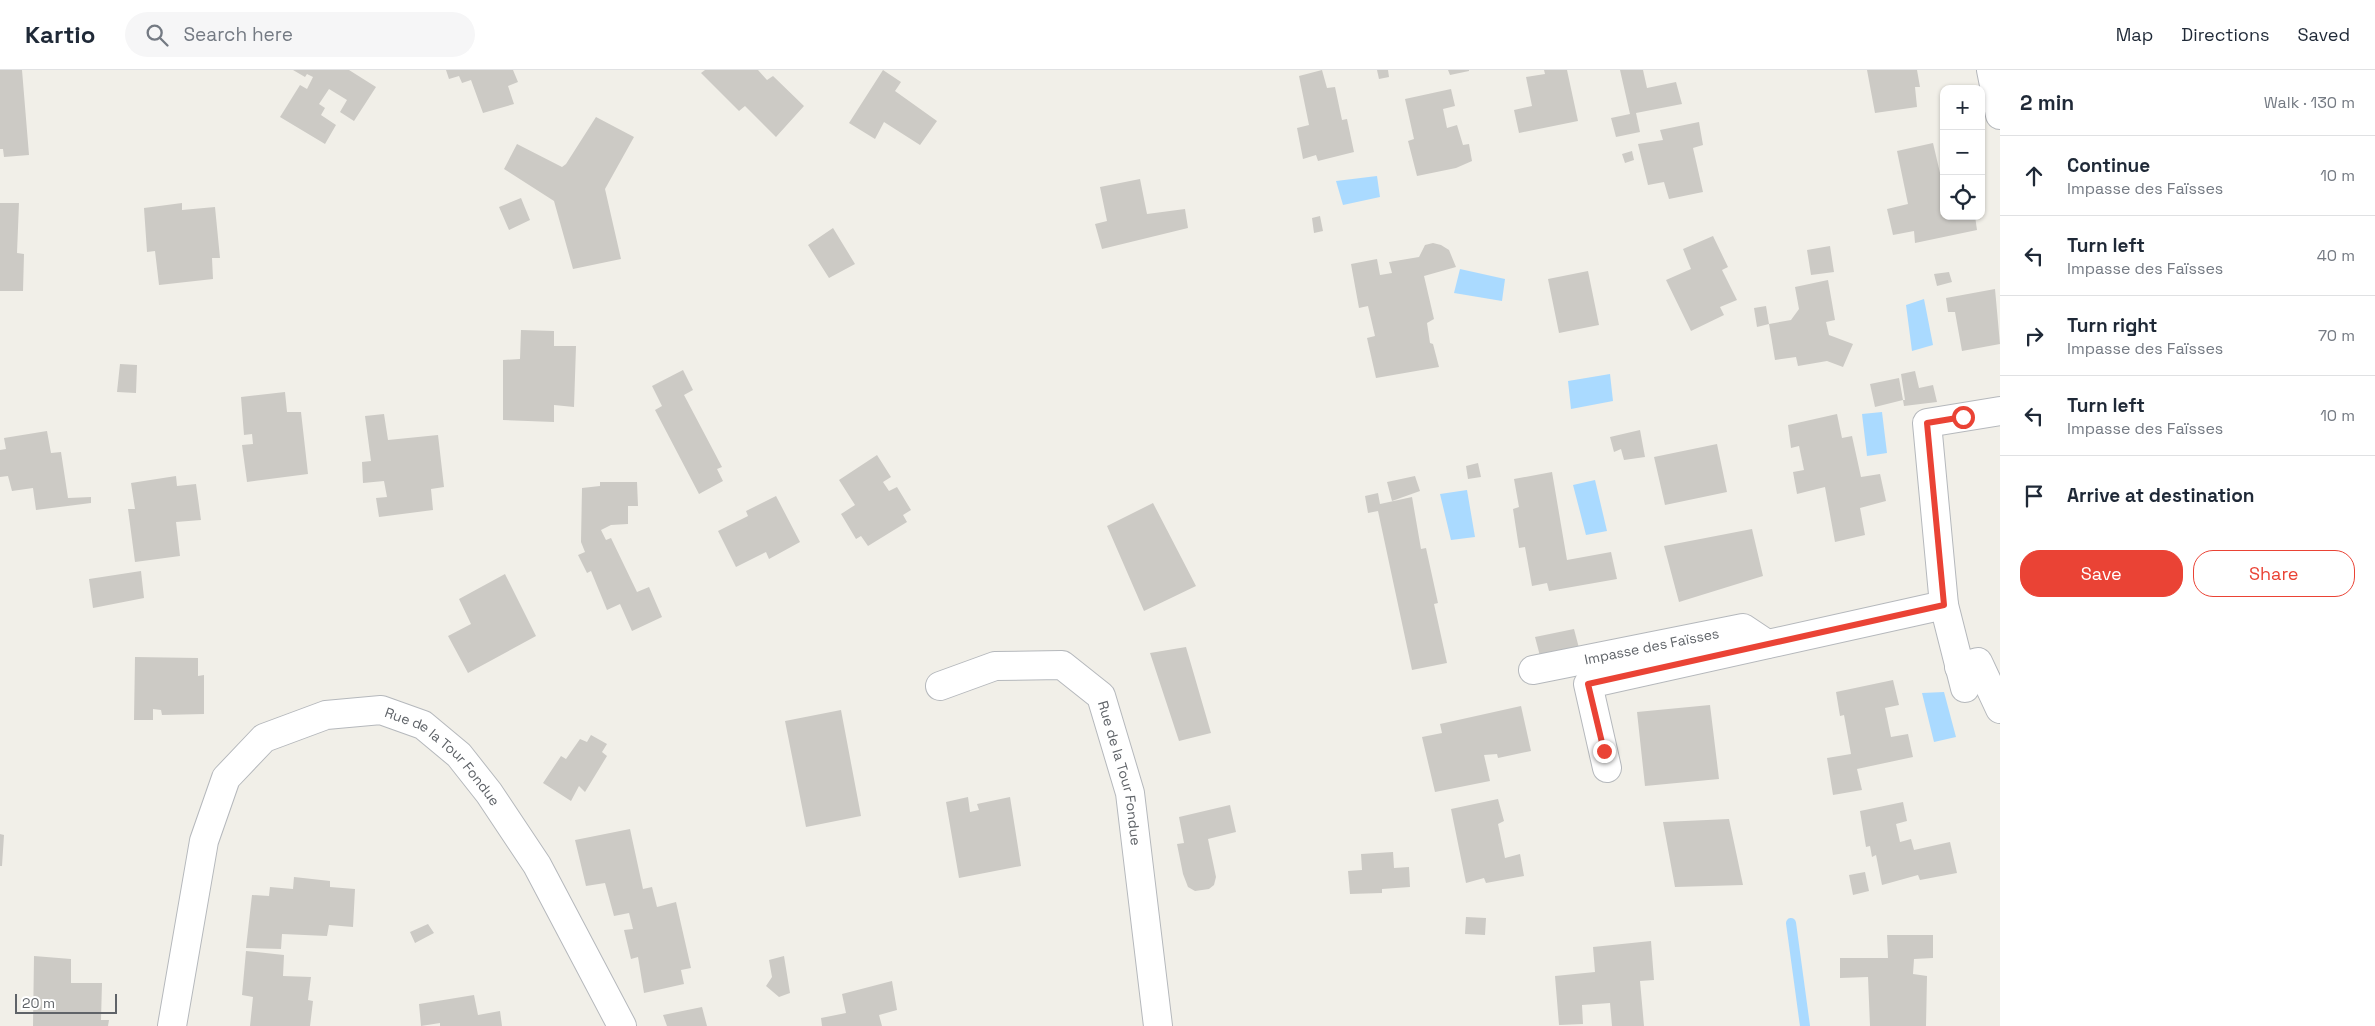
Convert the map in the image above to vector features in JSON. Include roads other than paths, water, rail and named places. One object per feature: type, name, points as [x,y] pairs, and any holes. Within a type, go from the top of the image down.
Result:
[{"type":"street","points":[[1991,70],[2000,115]]},
{"type":"street","points":[[2000,411],[1927,423],[1944,605],[1962,677],[1978,662],[2000,710]]},
{"type":"street","name":"Impasse des Faïsses","points":[[1607,768],[1588,684],[1944,605]]},
{"type":"street","name":"Impasse des Faïsses","points":[[1533,670],[1743,628],[1767,644]]},
{"type":"street","name":"Rue de la Tour Fondue","points":[[940,686],[995,666],[1062,665],[1101,696],[1130,793],[1158,1026]]},
{"type":"street","name":"Rue de la Tour Fondue","points":[[172,1026],[204,841],[226,778],[264,738],[326,715],[381,710],[423,725],[459,755],[489,793],[537,865],[622,1026]]},
{"type":"water","points":[[1377,176],[1380,197],[1343,205],[1336,181]]},
{"type":"water","points":[[1460,269],[1505,279],[1502,301],[1454,293]]},
{"type":"water","points":[[1924,299],[1933,345],[1912,351],[1906,305]]},
{"type":"water","points":[[1610,374],[1613,401],[1571,409],[1568,381]]},
{"type":"water","points":[[1882,412],[1887,453],[1867,456],[1862,414]]},
{"type":"water","points":[[1595,480],[1607,531],[1586,535],[1573,485]]},
{"type":"water","points":[[1467,490],[1475,537],[1451,540],[1440,494]]},
{"type":"water","points":[[1944,692],[1956,737],[1934,742],[1922,693]]},
{"type":"waterway","points":[[1791,923],[1805,1026]]}]
